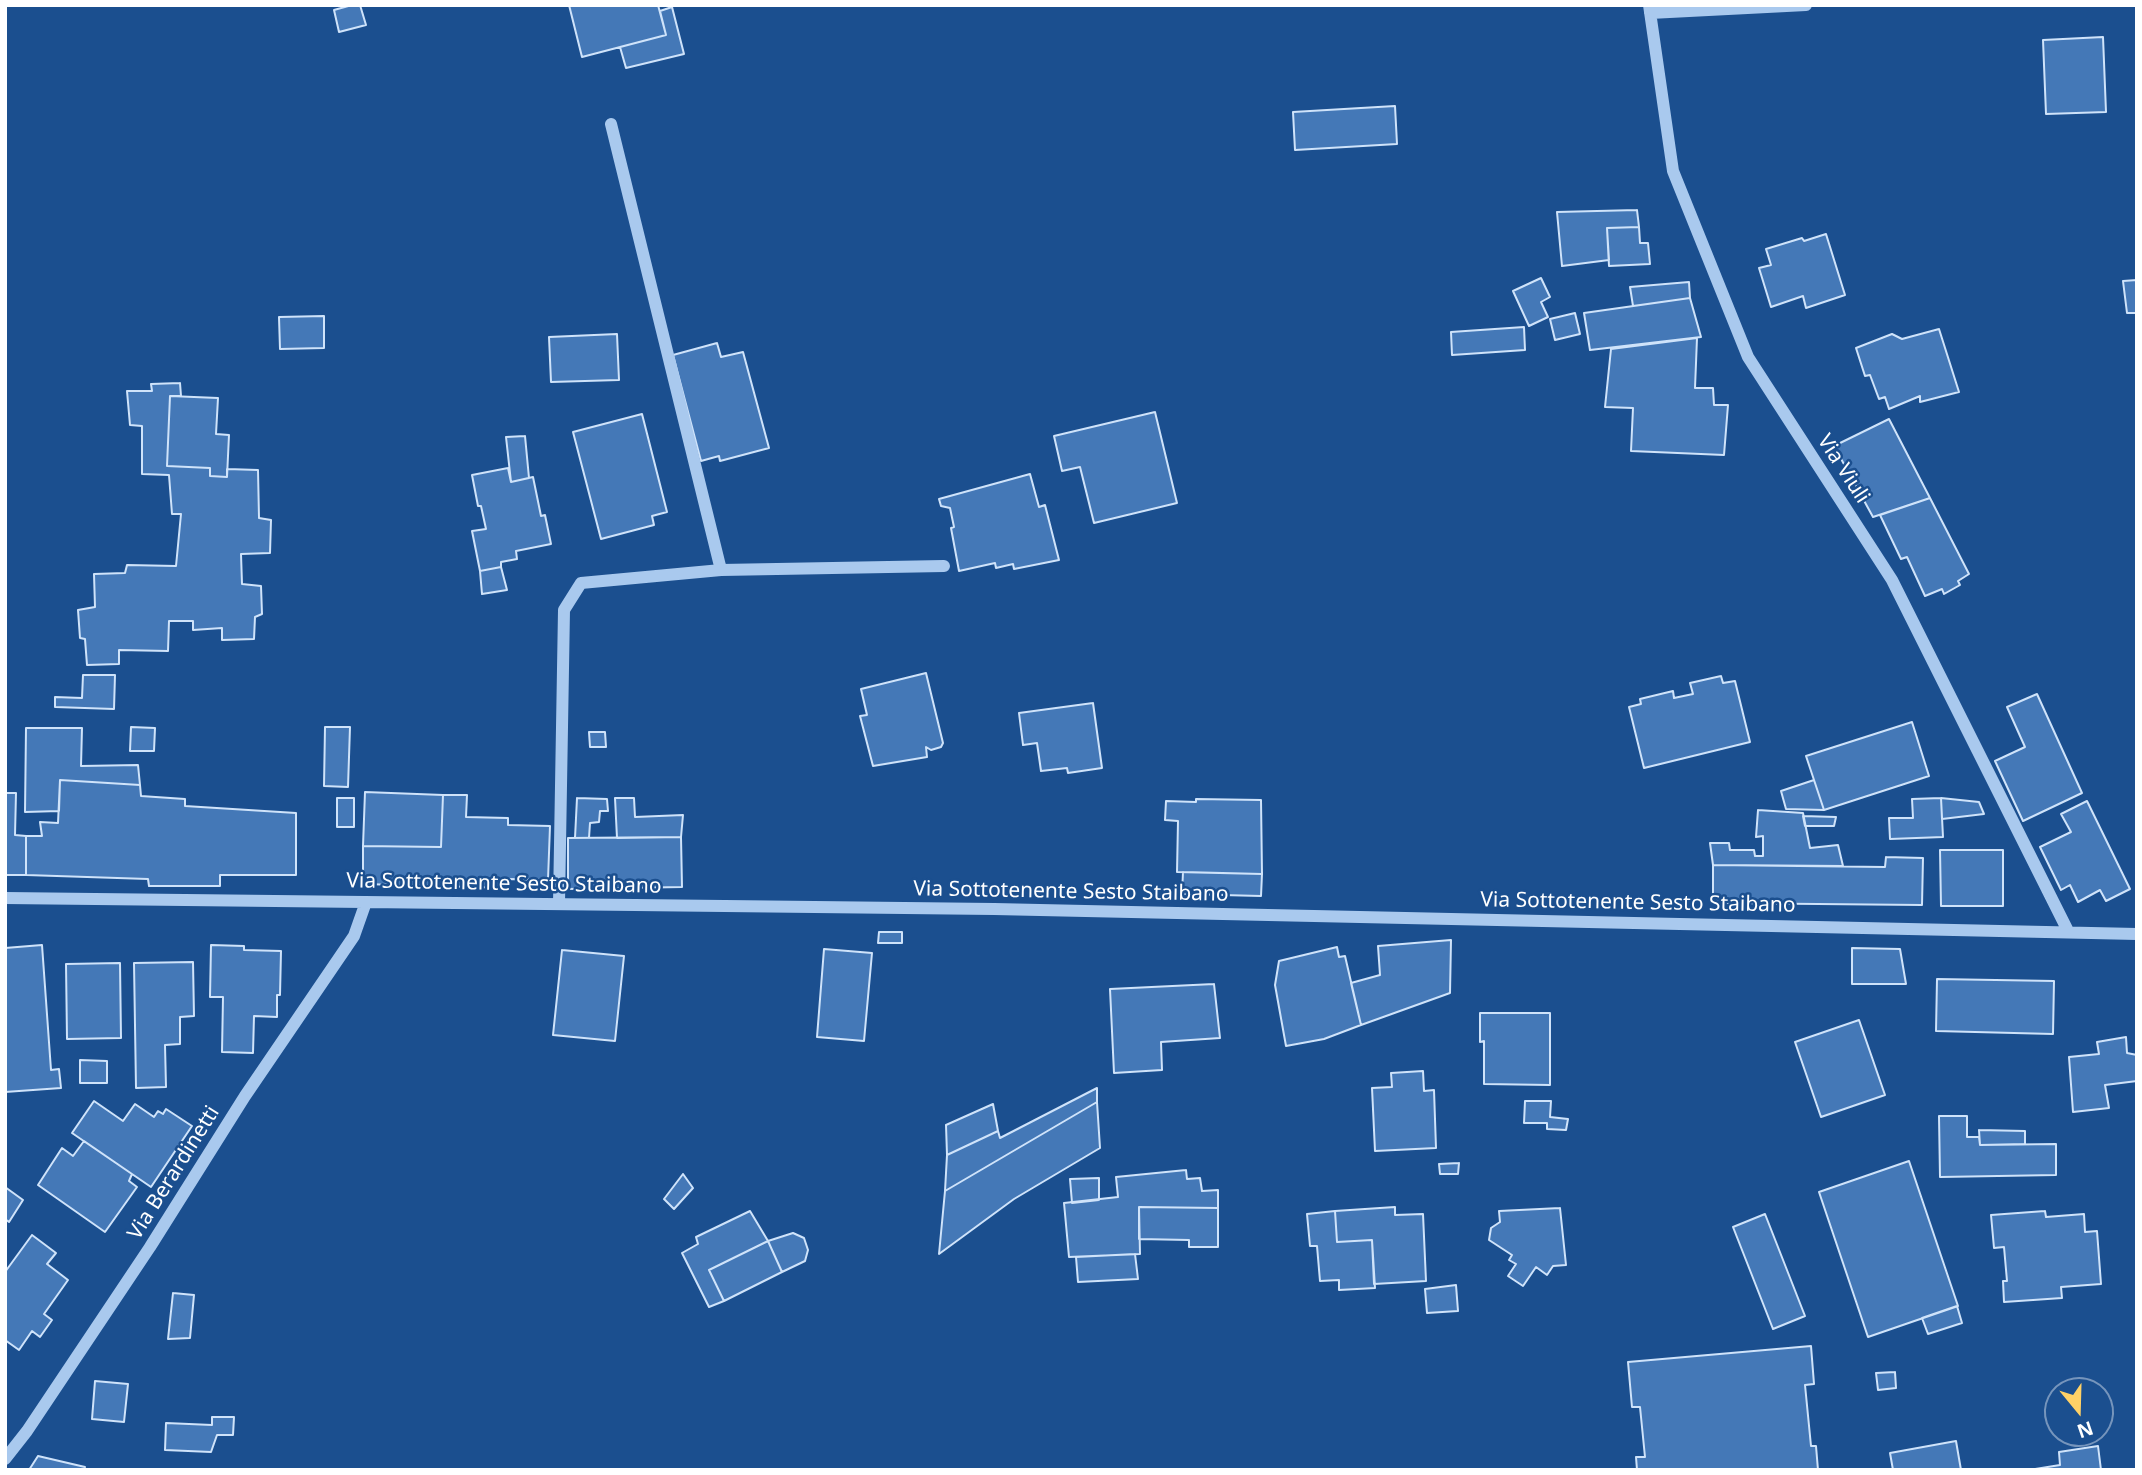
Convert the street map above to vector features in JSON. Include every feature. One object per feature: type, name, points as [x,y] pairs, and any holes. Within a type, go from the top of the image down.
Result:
[{"type":"street","points":[[1650,9],[1806,5]]},
{"type":"street","name":"Via Viuli","points":[[1650,9],[1673,171],[1748,357],[1892,580],[2068,932]]},
{"type":"street","points":[[611,124],[721,570]]},
{"type":"street","points":[[559,903],[565,610],[582,583],[721,570],[944,566]]},
{"type":"street","name":"Via Sottotenente Sesto Staibano","points":[[5,898],[559,903],[1468,918],[2137,934]]},
{"type":"street","name":"Via Berardinetti","points":[[5,1459],[150,1247],[245,1096],[354,936],[366,902]]},
{"type":"building","points":[[360,5],[366,25],[339,32],[334,10]]},
{"type":"building","points":[[569,5],[658,5],[666,35],[582,57]]},
{"type":"building","points":[[672,7],[684,54],[626,68],[620,47],[666,35],[660,11]]},
{"type":"building","points":[[2103,37],[2106,112],[2046,114],[2043,40]]},
{"type":"building","points":[[1395,106],[1397,144],[1295,150],[1293,112]]},
{"type":"building","points":[[1637,210],[1639,227],[1607,228],[1609,260],[1562,266],[1557,212]]},
{"type":"building","points":[[1639,227],[1640,243],[1648,243],[1650,264],[1609,266],[1607,228]]},
{"type":"building","points":[[1826,234],[1845,295],[1806,308],[1803,296],[1771,307],[1759,268],[1771,265],[1766,249]]},
{"type":"building","points":[[1541,278],[1550,297],[1541,302],[1548,317],[1529,326],[1513,291]]},
{"type":"building","points":[[2137,280],[2137,313],[2127,313],[2123,281]]},
{"type":"building","points":[[1689,282],[1690,298],[1633,306],[1630,287]]},
{"type":"building","points":[[1690,298],[1701,337],[1590,350],[1584,313]]},
{"type":"building","points":[[1575,313],[1580,334],[1555,340],[1550,319]]},
{"type":"building","points":[[324,316],[324,348],[280,349],[279,317]]},
{"type":"building","points":[[1524,327],[1525,350],[1452,355],[1451,332]]},
{"type":"building","points":[[1939,329],[1959,392],[1920,402],[1920,396],[1889,409],[1885,397],[1879,399],[1870,375],[1865,376],[1856,348],[1892,334],[1902,339]]},
{"type":"building","points":[[617,334],[619,380],[551,382],[549,337]]},
{"type":"building","points":[[1697,338],[1695,388],[1713,388],[1714,405],[1728,405],[1724,455],[1631,451],[1633,408],[1605,407],[1611,349]]},
{"type":"building","points":[[717,343],[721,357],[743,352],[769,448],[720,461],[719,456],[701,461],[673,355]]},
{"type":"building","points":[[180,383],[181,396],[170,396],[167,466],[210,468],[210,476],[227,477],[227,469],[258,470],[259,518],[271,520],[270,553],[241,554],[242,584],[261,586],[262,614],[255,617],[254,639],[222,640],[222,628],[193,630],[193,621],[169,621],[168,651],[119,650],[119,664],[87,665],[85,639],[80,638],[78,610],[95,607],[94,574],[125,573],[127,565],[176,566],[181,514],[172,514],[169,475],[142,474],[142,426],[130,425],[127,391],[152,391],[151,384]]},
{"type":"building","points":[[170,396],[218,398],[216,434],[229,435],[227,477],[210,476],[210,468],[167,466]]},
{"type":"building","points":[[1155,412],[1177,503],[1094,523],[1080,467],[1062,471],[1054,436]]},
{"type":"building","points":[[642,414],[667,512],[652,516],[654,525],[601,539],[573,432]]},
{"type":"building","points":[[1889,419],[1930,498],[1873,517],[1834,446]]},
{"type":"building","points":[[525,436],[529,478],[511,482],[506,437]]},
{"type":"building","points":[[508,468],[511,482],[533,477],[541,516],[545,515],[551,544],[516,551],[517,559],[501,562],[501,567],[480,571],[472,531],[486,529],[472,475]]},
{"type":"building","points":[[1030,474],[1039,507],[1045,505],[1059,560],[1014,569],[1013,564],[996,568],[995,563],[959,571],[950,508],[941,506],[939,499]]},
{"type":"building","points":[[1930,498],[1969,574],[1958,581],[1960,585],[1944,594],[1942,589],[1925,596],[1907,557],[1901,559],[1880,515]]},
{"type":"building","points":[[501,567],[507,590],[482,594],[480,571]]},
{"type":"building","points":[[926,673],[943,743],[941,747],[931,750],[926,747],[927,757],[873,766],[860,716],[867,715],[861,689]]},
{"type":"building","points":[[83,675],[115,675],[114,709],[55,707],[55,697],[82,698]]},
{"type":"building","points":[[1721,676],[1723,683],[1735,681],[1750,742],[1644,768],[1629,707],[1641,704],[1640,699],[1673,691],[1674,698],[1693,694],[1690,683]]},
{"type":"building","points":[[2037,694],[2082,793],[2023,821],[1995,761],[2025,747],[2007,707]]},
{"type":"building","points":[[1093,703],[1102,768],[1068,773],[1067,768],[1041,771],[1037,743],[1023,745],[1019,713]]},
{"type":"building","points":[[1912,722],[1929,776],[1824,810],[1806,756]]},
{"type":"building","points":[[131,727],[155,728],[154,751],[130,751]]},
{"type":"building","points":[[325,727],[350,727],[348,787],[324,786]]},
{"type":"building","points":[[26,728],[82,728],[81,766],[138,765],[140,785],[60,780],[59,811],[25,812]]},
{"type":"building","points":[[589,732],[605,732],[606,747],[590,747]]},
{"type":"building","points":[[60,780],[140,785],[141,796],[185,799],[185,806],[296,813],[296,875],[220,875],[220,886],[149,886],[148,879],[26,875],[26,836],[42,836],[40,822],[58,823]]},
{"type":"building","points":[[1814,780],[1824,810],[1786,809],[1781,791]]},
{"type":"building","points":[[365,792],[443,795],[441,847],[363,846]]},
{"type":"building","points":[[5,793],[16,793],[15,835],[26,836],[26,875],[5,875]]},
{"type":"building","points":[[443,795],[467,795],[466,817],[508,818],[508,825],[550,826],[548,880],[509,879],[509,888],[363,884],[363,846],[441,847]]},
{"type":"building","points":[[337,798],[354,798],[354,827],[337,827]]},
{"type":"building","points":[[577,798],[607,799],[608,811],[600,811],[599,822],[590,823],[589,838],[575,838]]},
{"type":"building","points":[[615,798],[634,798],[635,817],[683,815],[681,837],[617,838]]},
{"type":"building","points":[[1941,798],[1943,837],[1890,839],[1889,818],[1913,818],[1912,799]]},
{"type":"building","points":[[1941,798],[1979,802],[1984,814],[1942,819]]},
{"type":"building","points":[[1196,799],[1261,800],[1262,874],[1177,872],[1178,821],[1165,820],[1166,801],[1196,802]]},
{"type":"building","points":[[2087,801],[2130,889],[2106,901],[2100,890],[2078,902],[2070,885],[2061,890],[2040,847],[2071,832],[2061,814]]},
{"type":"building","points":[[1758,810],[1803,813],[1810,848],[1838,845],[1843,866],[1713,865],[1710,843],[1729,843],[1730,850],[1754,850],[1755,856],[1763,856],[1763,836],[1756,837]]},
{"type":"building","points":[[1803,816],[1836,817],[1834,826],[1805,826]]},
{"type":"building","points":[[681,837],[682,887],[568,889],[568,838]]},
{"type":"building","points":[[1940,850],[2003,850],[2003,906],[1941,906]]},
{"type":"building","points":[[1886,857],[1923,858],[1922,905],[1713,903],[1713,865],[1885,867]]},
{"type":"building","points":[[1183,872],[1262,874],[1261,896],[1182,894]]},
{"type":"building","points":[[879,932],[902,932],[902,943],[878,943]]},
{"type":"building","points":[[1451,940],[1450,993],[1361,1025],[1351,983],[1380,975],[1378,946]]},
{"type":"building","points":[[42,945],[51,1070],[59,1069],[61,1088],[5,1092],[5,948]]},
{"type":"building","points":[[211,945],[244,946],[244,950],[281,951],[277,1017],[254,1016],[253,1053],[222,1052],[223,997],[210,997]]},
{"type":"building","points":[[1337,947],[1339,957],[1345,956],[1361,1025],[1324,1039],[1286,1046],[1275,985],[1279,961]]},
{"type":"building","points":[[1852,948],[1900,949],[1906,984],[1852,984]]},
{"type":"building","points":[[824,949],[872,953],[864,1041],[817,1037]]},
{"type":"building","points":[[562,950],[624,956],[615,1041],[553,1035]]},
{"type":"building","points":[[193,962],[194,1016],[180,1017],[180,1044],[165,1045],[166,1087],[136,1088],[134,963]]},
{"type":"building","points":[[120,963],[121,1038],[67,1039],[66,964]]},
{"type":"building","points":[[1937,979],[2054,981],[2053,1034],[1936,1031]]},
{"type":"building","points":[[1214,984],[1220,1038],[1161,1042],[1162,1070],[1114,1073],[1110,989]]},
{"type":"building","points":[[1480,1013],[1550,1013],[1550,1085],[1484,1084],[1484,1041],[1480,1042]]},
{"type":"building","points":[[1859,1020],[1885,1095],[1821,1117],[1795,1042]]},
{"type":"building","points":[[2126,1037],[2127,1053],[2137,1055],[2137,1081],[2105,1085],[2109,1108],[2073,1112],[2069,1057],[2099,1054],[2097,1042]]},
{"type":"building","points":[[80,1060],[107,1061],[107,1083],[80,1083]]},
{"type":"building","points":[[1423,1071],[1424,1091],[1434,1090],[1436,1148],[1375,1151],[1372,1088],[1392,1087],[1391,1073]]},
{"type":"building","points":[[1097,1088],[1097,1102],[945,1191],[947,1155],[998,1131],[1000,1138]]},
{"type":"building","points":[[94,1101],[123,1121],[135,1104],[154,1117],[158,1111],[163,1114],[166,1109],[192,1126],[151,1187],[72,1133]]},
{"type":"building","points":[[1525,1101],[1551,1101],[1550,1117],[1568,1119],[1566,1130],[1547,1129],[1547,1123],[1524,1123]]},
{"type":"building","points":[[1097,1102],[1100,1148],[1014,1199],[939,1254],[945,1191]]},
{"type":"building","points":[[993,1104],[998,1131],[947,1155],[946,1125]]},
{"type":"building","points":[[1939,1116],[1967,1116],[1967,1137],[1979,1137],[1980,1145],[2056,1144],[2056,1175],[1940,1177]]},
{"type":"building","points":[[1979,1130],[2025,1131],[2025,1144],[1980,1145]]},
{"type":"building","points":[[84,1141],[132,1174],[129,1181],[137,1187],[105,1232],[38,1185],[62,1148],[73,1156]]},
{"type":"building","points":[[1909,1161],[1958,1306],[1868,1337],[1819,1192]]},
{"type":"building","points":[[1459,1163],[1458,1174],[1440,1174],[1439,1164]]},
{"type":"building","points":[[1186,1170],[1187,1179],[1200,1178],[1202,1191],[1218,1190],[1218,1208],[1139,1207],[1140,1254],[1069,1257],[1064,1203],[1118,1197],[1116,1177]]},
{"type":"building","points":[[683,1174],[693,1188],[674,1209],[664,1199]]},
{"type":"building","points":[[1099,1178],[1099,1200],[1072,1203],[1070,1179]]},
{"type":"building","points":[[5,1187],[23,1200],[9,1222],[5,1219]]},
{"type":"building","points":[[1139,1207],[1218,1208],[1218,1247],[1189,1247],[1189,1240],[1139,1239]]},
{"type":"building","points":[[1395,1207],[1395,1215],[1423,1214],[1426,1281],[1374,1284],[1372,1240],[1337,1242],[1335,1211]]},
{"type":"building","points":[[1560,1208],[1566,1265],[1553,1266],[1547,1275],[1536,1267],[1523,1286],[1508,1276],[1516,1264],[1509,1260],[1512,1255],[1489,1240],[1491,1228],[1500,1222],[1499,1211]]},
{"type":"building","points":[[750,1211],[768,1241],[709,1270],[724,1301],[709,1307],[682,1253],[698,1244],[696,1237]]},
{"type":"building","points":[[1335,1211],[1337,1242],[1372,1240],[1375,1288],[1339,1290],[1339,1280],[1320,1281],[1317,1246],[1310,1246],[1307,1214]]},
{"type":"building","points":[[2045,1211],[2046,1217],[2084,1214],[2085,1232],[2097,1231],[2101,1284],[2061,1287],[2062,1298],[2004,1302],[2003,1281],[2007,1281],[2004,1247],[1994,1248],[1991,1215]]},
{"type":"building","points":[[1765,1214],[1805,1316],[1773,1329],[1733,1227]]},
{"type":"building","points":[[793,1233],[804,1238],[808,1250],[805,1261],[782,1272],[768,1241]]},
{"type":"building","points":[[32,1235],[56,1253],[47,1264],[68,1280],[44,1314],[52,1320],[40,1337],[32,1331],[19,1350],[5,1340],[5,1272]]},
{"type":"building","points":[[768,1241],[782,1272],[724,1301],[709,1270]]},
{"type":"building","points":[[1135,1254],[1138,1279],[1078,1282],[1076,1257]]},
{"type":"building","points":[[1456,1285],[1458,1311],[1427,1313],[1425,1289]]},
{"type":"building","points":[[173,1293],[194,1295],[190,1338],[168,1339]]},
{"type":"building","points":[[1957,1306],[1962,1323],[1928,1334],[1922,1318]]},
{"type":"building","points":[[1811,1346],[1814,1384],[1805,1385],[1811,1446],[1816,1446],[1818,1470],[1637,1470],[1636,1457],[1645,1457],[1640,1407],[1632,1407],[1628,1362]]},
{"type":"building","points":[[1895,1372],[1896,1388],[1878,1390],[1876,1373]]},
{"type":"building","points":[[95,1381],[128,1384],[124,1422],[92,1419]]},
{"type":"building","points":[[212,1417],[234,1417],[233,1435],[217,1435],[211,1452],[165,1450],[166,1423],[212,1425]]},
{"type":"building","points":[[1956,1441],[1961,1470],[1893,1470],[1890,1453]]},
{"type":"building","points":[[2098,1447],[2101,1470],[2029,1470],[2060,1465],[2059,1452]]},
{"type":"building","points":[[38,1456],[85,1467],[84,1470],[29,1470]]}]
